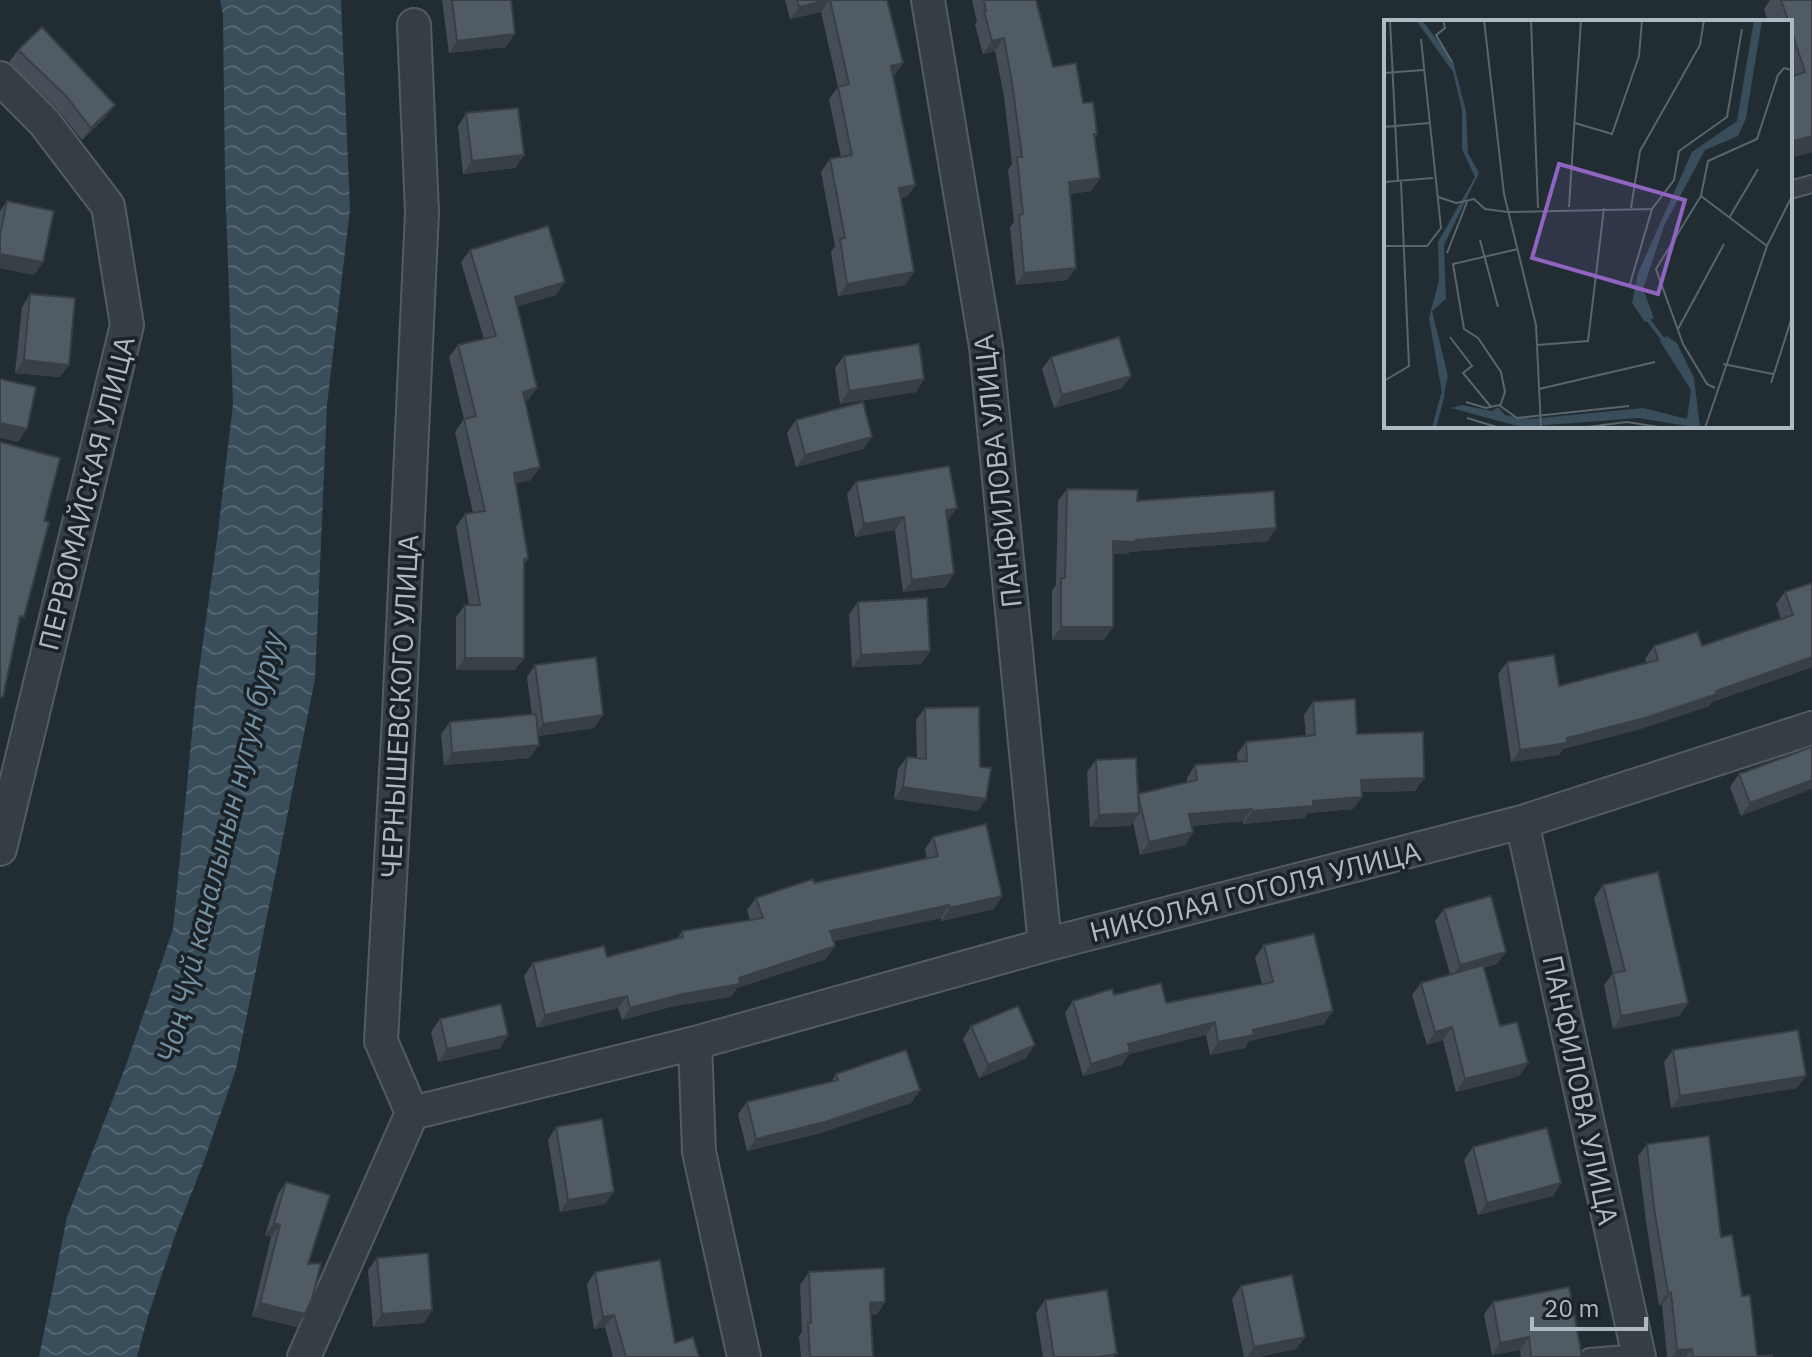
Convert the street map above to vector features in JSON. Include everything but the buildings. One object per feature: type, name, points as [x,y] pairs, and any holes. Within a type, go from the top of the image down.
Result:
[{"type":"street","name":"ПАНФИЛОВА УЛИЦА","points":[[928,0],[986,347],[1045,945]]},
{"type":"street","name":"ЧЕРНЫШЕВСКОГО УЛИЦА","points":[[412,1113],[381,1041],[401,686],[422,212],[414,25]]},
{"type":"street","name":"ПЕРВОМАЙСКАЯ УЛИЦА","points":[[0,78],[44,122],[108,206],[127,325],[0,849]]},
{"type":"street","name":"НИКОЛАЯ ГОГОЛЯ УЛИЦА","points":[[412,1113],[695,1043],[1045,945],[1522,822],[1812,728]]},
{"type":"street","name":"ПАНФИЛОВА УЛИЦА","points":[[1522,822],[1639,1355]]},
{"type":"street","points":[[695,1043],[699,1152],[744,1357]]},
{"type":"street","points":[[304,1357],[412,1113]]},
{"type":"lane","points":[[1792,189],[1812,184]]},
{"type":"lane","points":[[1589,1357],[1639,1355]]},
{"type":"water","name":"Чоң Чүй каналынын нугун буруу","points":[[220,0],[341,0],[350,209],[327,405],[315,679],[236,1069],[177,1230],[137,1357],[39,1357],[67,1217],[125,1068],[173,929],[196,692],[233,404],[223,15]]}]
